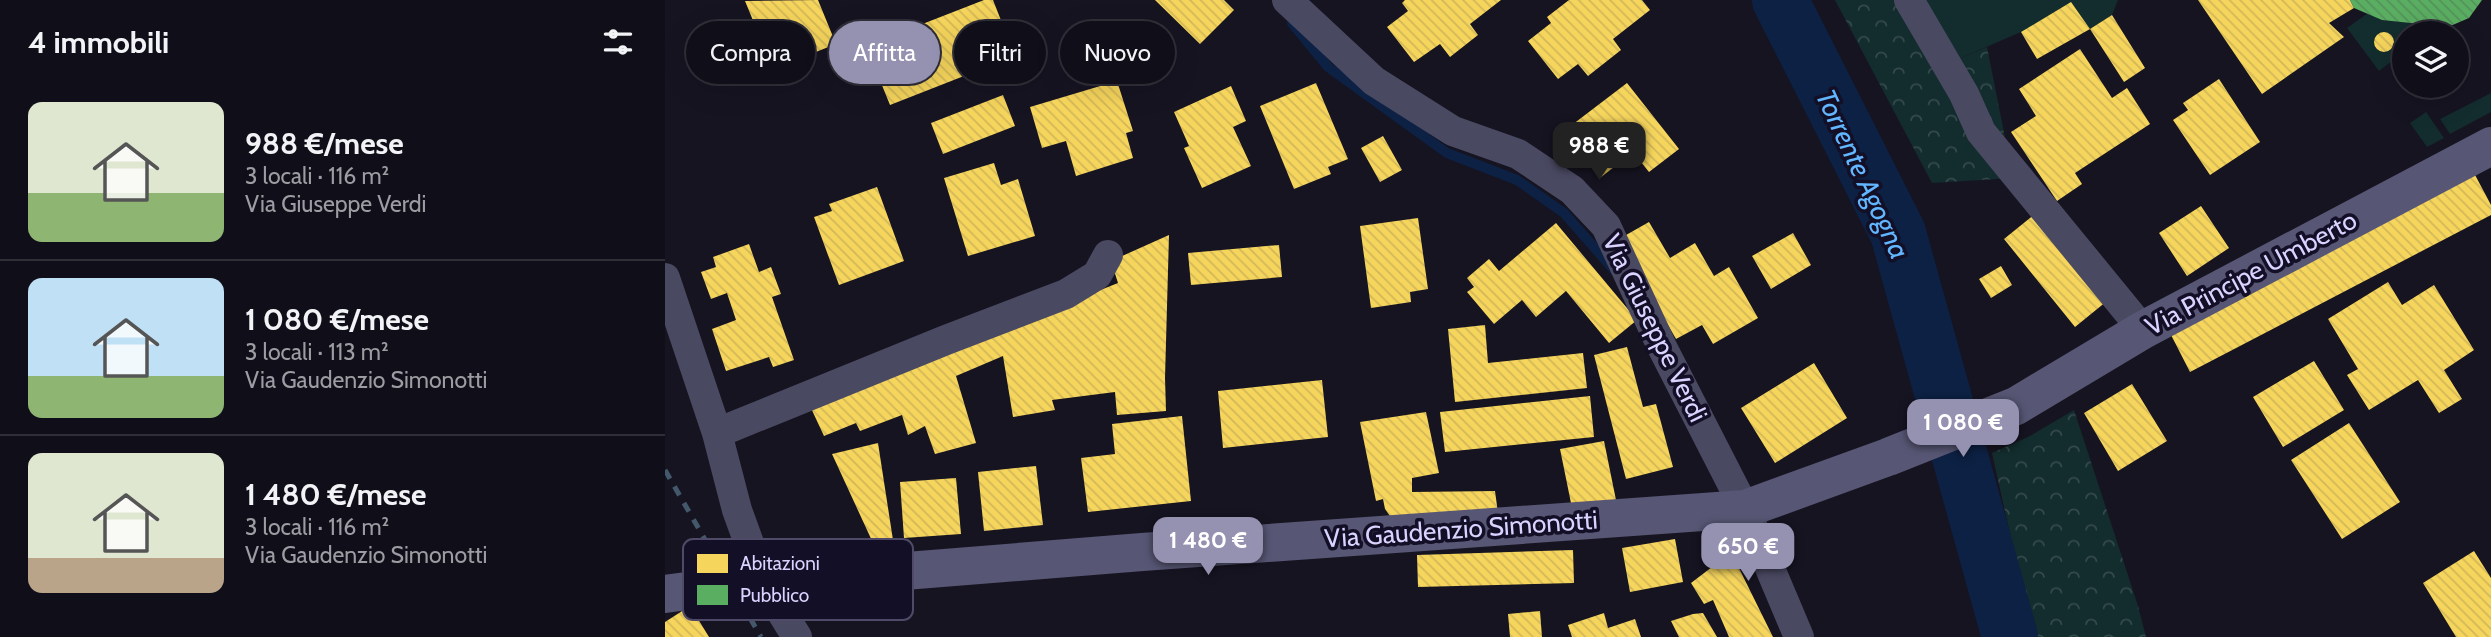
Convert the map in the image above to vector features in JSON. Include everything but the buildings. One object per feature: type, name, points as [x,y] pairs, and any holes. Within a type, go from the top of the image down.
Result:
[{"type":"street","name":"Via Giuseppe Verdi","points":[[1287,0],[1374,81],[1453,131],[1518,154],[1572,190],[1607,226],[1662,347],[1745,509],[1799,637]]},
{"type":"street","points":[[1909,0],[1964,94],[1981,132],[2143,330]]},
{"type":"street","name":"Via Principe Umberto","points":[[2016,407],[2143,330],[2491,146]]},
{"type":"street","points":[[717,433],[1066,294],[1097,275],[1108,255]]},
{"type":"street","points":[[665,278],[717,433],[747,539]]},
{"type":"street","name":"Via Gaudenzio Simonotti","points":[[913,571],[1745,509],[2016,407]]},
{"type":"street","name":"Via Gaudenzio Simonotti","points":[[665,594],[683,592]]},
{"type":"street","points":[[786,620],[797,637]]},
{"type":"green space","points":[[1835,0],[1923,0],[1954,61],[1987,47],[2013,178],[1932,183]]},
{"type":"green space","points":[[1923,0],[2118,0],[2112,15],[2090,29],[2021,32],[1954,61]]},
{"type":"green space","points":[[2368,13],[2382,20],[2392,21],[2392,61],[2379,71],[2347,28]]},
{"type":"green space","points":[[2491,93],[2491,112],[2450,134],[2440,119]]},
{"type":"green space","points":[[2426,112],[2444,138],[2427,147],[2410,123]]},
{"type":"green space","points":[[2074,410],[2146,637],[2033,637],[1992,453],[2030,436]]},
{"type":"waterway","name":"Torrente Agogna","points":[[1780,0],[1898,233],[2010,637]]},
{"type":"waterway","points":[[1292,23],[1328,67],[1447,153],[1517,180],[1564,213],[1614,270]]},
{"type":"railway","points":[[665,470],[705,539]]},
{"type":"railway","points":[[751,620],[761,637]]}]
